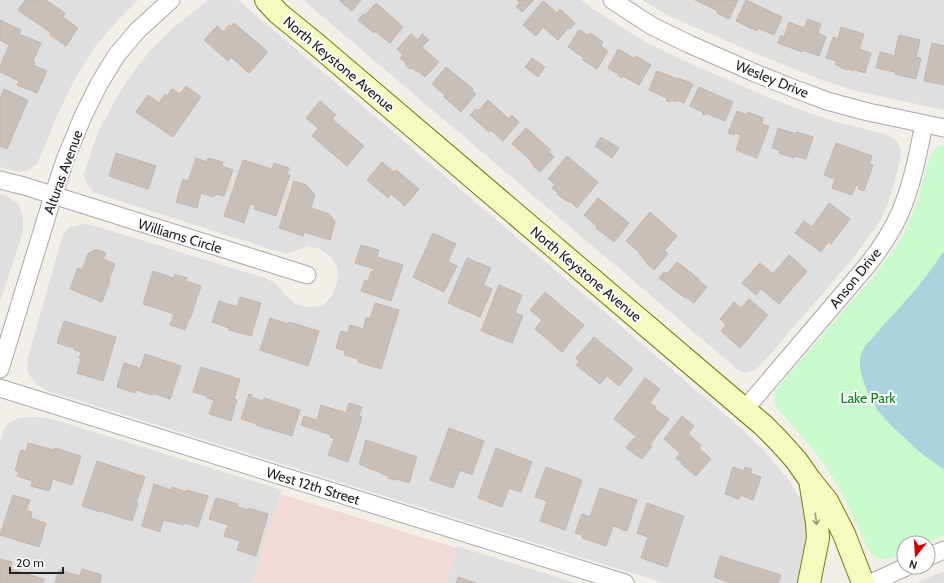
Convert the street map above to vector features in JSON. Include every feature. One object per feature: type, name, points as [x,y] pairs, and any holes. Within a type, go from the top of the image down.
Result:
[{"type":"street","name":"Alturas Avenue","points":[[0,369],[53,196],[65,160],[83,116],[102,78],[116,56],[137,31],[171,0]]},
{"type":"street","name":"North Keystone Avenue","points":[[266,0],[278,13],[745,409],[778,440],[796,460],[827,500],[844,534],[863,583]]},
{"type":"street","name":"Wesley Drive","points":[[612,0],[652,26],[782,84],[827,101],[868,112],[944,128]]},
{"type":"street","name":"Anson Drive","points":[[745,409],[882,246],[899,215],[908,194],[924,124]]},
{"type":"street","name":"Williams Circle","points":[[0,180],[307,276]]},
{"type":"street","name":"West 12th Street","points":[[0,388],[625,583]]},
{"type":"street","points":[[809,583],[818,538],[810,480]]},
{"type":"street","points":[[871,583],[896,572]]},
{"type":"shaded area","points":[[0,0],[138,0],[117,21],[94,48],[74,81],[57,116],[37,164],[27,171],[18,172],[0,167]]},
{"type":"shaded area","points":[[208,0],[238,0],[743,430],[765,451],[789,481],[807,509],[813,527],[803,583],[664,583],[48,391],[36,384],[28,373],[27,361],[63,234],[70,227],[84,224],[95,226],[268,279],[277,285],[295,304],[309,307],[322,306],[331,297],[336,287],[338,276],[337,266],[330,256],[320,249],[308,246],[287,254],[95,193],[88,186],[84,175],[98,132],[131,75],[149,52],[173,28]]},
{"type":"shaded area","points":[[303,0],[581,0],[645,42],[678,58],[772,99],[804,111],[833,121],[885,134],[893,138],[899,144],[901,152],[891,195],[885,211],[876,227],[854,257],[760,366],[747,373],[742,372]]},
{"type":"shaded area","points":[[642,0],[944,0],[944,110],[856,91],[822,80],[685,23]]},
{"type":"shaded area","points":[[0,194],[19,204],[23,218],[23,232],[0,302]]},
{"type":"shaded area","points":[[33,417],[52,419],[282,490],[252,583],[0,583],[0,441],[3,431],[9,423],[19,418]]},
{"type":"shaded area","points":[[281,494],[457,548],[446,583],[252,583]]},
{"type":"shaded area","points":[[457,546],[576,583],[446,583]]},
{"type":"shaded area","points":[[944,571],[944,583],[916,583],[936,575]]},
{"type":"green space","name":"Lake Park","points":[[944,145],[944,535],[936,538],[936,535],[896,535],[896,555],[882,559],[873,555],[869,551],[849,508],[821,459],[777,408],[774,397],[779,385],[872,278],[895,248],[904,233],[918,200],[930,156],[937,147]]},
{"type":"water","points":[[944,251],[944,469],[919,451],[880,413],[864,383],[861,374],[860,357],[866,346],[932,269]]},
{"type":"building","points":[[25,0],[46,0],[65,13],[63,17],[78,28],[66,46],[50,35],[51,33],[18,10]]},
{"type":"building","points":[[340,0],[361,0],[352,11]]},
{"type":"building","points":[[517,0],[534,0],[522,12],[516,7],[520,2]]},
{"type":"building","points":[[695,0],[738,0],[729,19],[717,13],[718,11]]},
{"type":"building","points":[[746,0],[782,17],[774,35],[758,28],[757,31],[736,21]]},
{"type":"building","points":[[543,1],[557,13],[560,9],[575,23],[570,29],[568,28],[558,40],[543,27],[536,36],[523,25]]},
{"type":"building","points":[[376,3],[403,27],[390,43],[375,31],[374,33],[358,20]]},
{"type":"building","points":[[808,19],[821,24],[818,33],[826,37],[819,56],[803,50],[802,52],[778,43],[781,35],[784,37],[789,22],[804,28]]},
{"type":"building","points":[[0,20],[21,30],[19,34],[41,43],[33,61],[35,62],[33,65],[47,71],[37,93],[17,85],[19,81],[0,72],[0,67],[9,45],[0,40]]},
{"type":"building","points":[[234,23],[268,52],[249,73],[231,57],[228,61],[204,40],[217,26],[223,32],[229,25],[231,26]]},
{"type":"building","points":[[841,27],[864,34],[859,49],[871,53],[865,73],[841,68],[835,64],[836,61],[826,58],[833,37],[838,39]]},
{"type":"building","points":[[579,30],[588,35],[590,33],[603,42],[601,46],[608,51],[597,69],[583,60],[584,58],[568,47]]},
{"type":"building","points":[[411,34],[418,40],[422,34],[429,40],[422,47],[439,62],[425,77],[418,71],[417,72],[412,68],[410,69],[405,64],[406,63],[400,58],[403,55],[397,49]]},
{"type":"building","points":[[899,35],[920,40],[916,57],[921,58],[916,79],[876,68],[880,52],[896,56],[895,52]]},
{"type":"building","points":[[932,43],[944,46],[944,85],[924,81]]},
{"type":"building","points":[[618,49],[635,59],[636,56],[651,65],[639,85],[623,76],[622,78],[618,76],[618,74],[608,68]]},
{"type":"building","points":[[532,58],[545,67],[538,77],[525,67]]},
{"type":"building","points":[[446,67],[473,89],[472,90],[476,94],[461,112],[432,84]]},
{"type":"building","points":[[657,71],[693,84],[684,103],[677,100],[676,102],[671,100],[670,102],[666,101],[667,98],[649,90]]},
{"type":"building","points":[[186,86],[201,97],[173,137],[136,112],[148,95],[159,103],[165,94],[167,96],[172,89],[180,94]]},
{"type":"building","points":[[699,87],[733,102],[725,121],[706,113],[705,115],[702,114],[703,112],[690,106]]},
{"type":"building","points":[[4,89],[28,100],[7,149],[0,146],[0,98]]},
{"type":"building","points":[[488,100],[509,119],[512,115],[519,122],[503,141],[491,130],[489,132],[470,115],[476,109],[478,111]]},
{"type":"building","points":[[320,101],[336,115],[332,119],[364,146],[347,166],[312,136],[318,128],[306,118]]},
{"type":"building","points":[[737,111],[747,115],[748,112],[763,118],[762,124],[769,126],[757,158],[736,150],[741,135],[728,133]]},
{"type":"building","points":[[526,128],[551,150],[549,152],[554,157],[540,172],[533,166],[534,165],[526,156],[512,144]]},
{"type":"building","points":[[778,128],[796,134],[797,132],[813,137],[806,159],[795,156],[794,158],[779,153],[780,150],[772,148]]},
{"type":"building","points":[[601,137],[619,148],[612,158],[595,146]]},
{"type":"building","points":[[836,143],[872,156],[869,164],[873,165],[864,191],[858,189],[859,186],[856,185],[852,195],[832,188],[835,179],[824,175]]},
{"type":"building","points":[[116,153],[156,166],[148,189],[109,176]]},
{"type":"building","points":[[567,156],[598,182],[577,208],[570,201],[569,203],[557,194],[558,193],[552,188],[555,184],[548,179]]},
{"type":"building","points":[[196,158],[207,162],[208,158],[223,162],[222,166],[233,170],[224,196],[216,194],[214,197],[201,193],[197,208],[176,202],[183,179],[188,181]]},
{"type":"building","points":[[243,160],[272,169],[274,163],[289,168],[287,174],[290,175],[276,216],[254,209],[256,206],[250,204],[244,223],[224,216]]},
{"type":"building","points":[[382,162],[394,172],[396,170],[419,189],[405,206],[391,194],[388,198],[367,180]]},
{"type":"building","points":[[294,181],[306,185],[315,195],[311,208],[329,214],[335,222],[330,240],[304,232],[303,236],[279,228]]},
{"type":"building","points":[[598,198],[629,223],[614,242],[596,228],[597,226],[584,215]]},
{"type":"building","points":[[829,203],[850,219],[831,244],[828,242],[821,252],[795,233],[804,221],[812,227]]},
{"type":"building","points":[[650,212],[677,236],[666,249],[665,248],[664,250],[668,254],[654,270],[646,263],[639,254],[640,253],[626,241]]},
{"type":"building","points":[[433,233],[456,244],[448,261],[457,266],[444,292],[413,277]]},
{"type":"building","points":[[361,245],[379,250],[377,257],[403,265],[391,301],[361,291],[365,280],[368,281],[371,271],[374,272],[374,269],[355,263]]},
{"type":"building","points":[[94,250],[106,253],[103,259],[115,264],[102,302],[70,289],[78,268],[82,270],[88,254]]},
{"type":"building","points":[[789,255],[807,271],[779,304],[761,289],[756,295],[742,283],[760,263],[773,274]]},
{"type":"building","points":[[467,258],[491,268],[483,285],[492,289],[480,317],[448,303]]},
{"type":"building","points":[[677,262],[707,287],[694,303],[659,278],[664,272],[667,274]]},
{"type":"building","points":[[153,271],[173,278],[175,274],[187,278],[186,281],[201,286],[185,330],[170,325],[174,314],[143,304]]},
{"type":"building","points":[[499,285],[522,295],[515,313],[523,316],[512,343],[481,331]]},
{"type":"building","points":[[545,292],[584,325],[562,352],[535,329],[542,320],[530,310]]},
{"type":"building","points":[[240,297],[261,303],[251,336],[229,330],[229,328],[212,322],[219,301],[237,307]]},
{"type":"building","points":[[749,299],[768,315],[740,348],[721,331],[726,325],[720,319],[734,302],[741,308]]},
{"type":"building","points":[[375,303],[399,310],[381,369],[358,362],[359,359],[344,355],[345,351],[336,348],[341,331],[348,333],[350,325],[363,329],[366,318],[370,319]]},
{"type":"building","points":[[270,318],[319,331],[308,366],[260,350]]},
{"type":"building","points":[[64,321],[116,337],[103,381],[77,373],[81,359],[79,358],[81,352],[74,350],[74,348],[57,343]]},
{"type":"building","points":[[594,337],[633,369],[619,386],[607,376],[600,384],[576,365],[579,361],[576,358]]},
{"type":"building","points":[[145,354],[181,366],[170,399],[153,393],[152,395],[136,390],[135,393],[117,387],[124,363],[140,369]]},
{"type":"building","points":[[201,367],[240,379],[234,399],[237,400],[231,421],[209,414],[214,400],[207,398],[207,396],[193,392]]},
{"type":"building","points":[[645,378],[660,389],[650,403],[656,407],[655,409],[669,419],[650,445],[652,446],[642,459],[626,448],[634,438],[637,437],[614,419]]},
{"type":"building","points":[[249,394],[252,395],[251,397],[263,401],[264,398],[300,410],[292,436],[241,419]]},
{"type":"building","points":[[349,403],[362,407],[359,416],[362,417],[348,462],[328,455],[334,439],[330,437],[331,435],[301,425],[304,416],[317,420],[321,405],[346,413]]},
{"type":"building","points":[[682,416],[694,426],[688,434],[701,445],[699,448],[711,459],[696,476],[681,464],[682,463],[676,458],[680,453],[664,439]]},
{"type":"building","points":[[449,428],[484,441],[472,475],[460,470],[453,488],[430,480]]},
{"type":"building","points":[[366,440],[417,457],[409,483],[388,478],[388,476],[359,464]]},
{"type":"building","points":[[28,443],[54,450],[55,448],[81,456],[72,485],[53,479],[49,491],[31,486],[32,481],[17,476],[19,472],[15,470],[21,450],[26,452]]},
{"type":"building","points":[[496,448],[532,462],[521,492],[509,488],[502,507],[478,498]]},
{"type":"building","points":[[97,461],[145,477],[136,503],[138,504],[132,521],[82,506]]},
{"type":"building","points":[[546,467],[582,480],[565,530],[540,521],[547,501],[535,497]]},
{"type":"building","points":[[733,467],[744,471],[745,467],[752,469],[750,473],[761,477],[753,500],[740,495],[739,499],[725,494]]},
{"type":"building","points":[[154,484],[171,490],[172,487],[186,492],[187,490],[208,496],[198,527],[163,520],[160,532],[142,526]]},
{"type":"building","points":[[600,488],[637,500],[627,531],[613,526],[606,546],[582,538],[583,535],[575,533],[582,514],[590,517]]},
{"type":"building","points":[[13,495],[30,500],[26,510],[32,512],[31,518],[46,523],[39,547],[0,535]]},
{"type":"building","points":[[216,498],[238,504],[237,507],[249,510],[249,508],[268,514],[256,556],[237,550],[240,541],[224,536],[228,525],[209,519]]},
{"type":"building","points":[[647,503],[684,516],[667,567],[641,558],[648,537],[637,533]]},
{"type":"building","points":[[720,556],[781,575],[778,583],[731,583],[714,577]]},
{"type":"building","points":[[0,559],[12,562],[10,569],[44,579],[43,583],[0,583]]},
{"type":"building","points":[[82,569],[102,575],[100,583],[55,583],[59,570],[80,576]]},
{"type":"building","points":[[458,577],[476,583],[456,583]]}]
